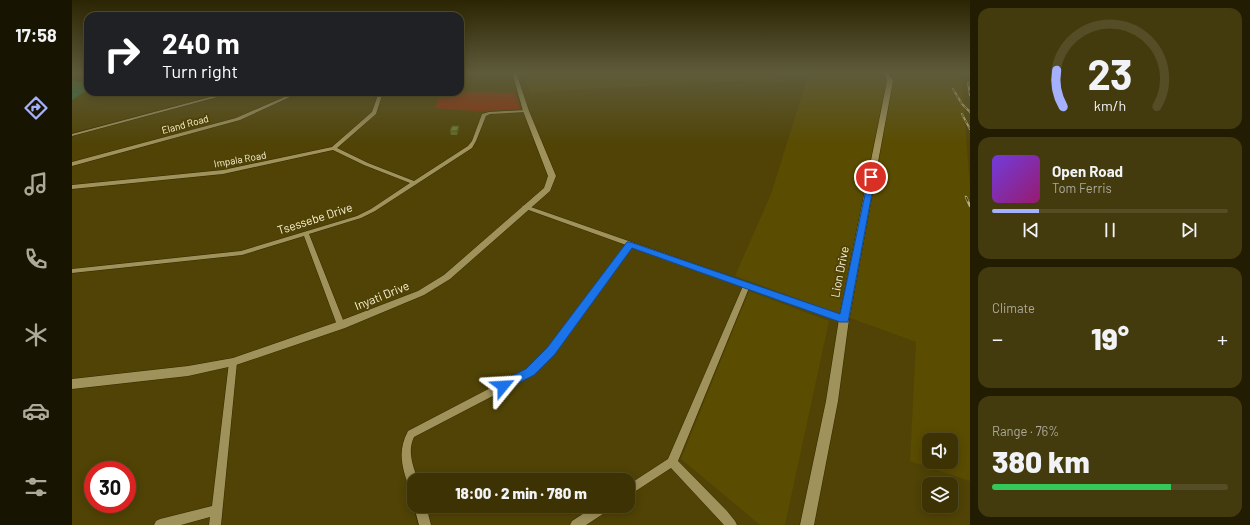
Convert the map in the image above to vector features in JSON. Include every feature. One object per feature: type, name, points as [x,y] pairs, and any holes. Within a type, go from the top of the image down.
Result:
[{"type":"street","points":[[72,135],[217,96]]},
{"type":"street","name":"Eland Road","points":[[72,164],[238,119],[289,96]]},
{"type":"street","name":"Impala Road","points":[[72,187],[223,172],[334,148],[374,112],[379,96]]},
{"type":"street","name":"Inyati Drive","points":[[72,384],[188,371],[233,362],[341,325],[421,294],[435,286],[547,189],[552,176],[522,96]]},
{"type":"street","name":"Lion Drive","points":[[806,525],[832,401],[844,319],[887,96]]},
{"type":"street","name":"Tsessebe Drive","points":[[72,271],[229,256],[261,248],[359,217],[373,210],[470,147],[474,141],[484,115],[489,113],[526,111]]},
{"type":"street","points":[[334,148],[366,164],[415,183]]},
{"type":"street","points":[[525,207],[844,319]]},
{"type":"street","points":[[306,234],[341,325]]},
{"type":"street","points":[[411,473],[405,450],[406,441],[411,434],[530,372],[551,351],[630,244]]},
{"type":"street","points":[[635,486],[672,462],[747,286]]},
{"type":"street","points":[[215,525],[233,362]]},
{"type":"street","points":[[672,462],[731,525]]},
{"type":"street","points":[[160,525],[216,510]]},
{"type":"street","points":[[422,513],[425,525]]},
{"type":"street","points":[[576,525],[594,513]]},
{"type":"shaded area","points":[[440,96],[516,96],[520,109],[478,111],[434,108]]},
{"type":"shaded area","points":[[801,96],[963,96],[970,186],[970,481],[934,469],[958,469],[958,433],[922,433],[922,465],[910,461],[916,342],[735,276],[771,194]]},
{"type":"shaded area","points":[[749,291],[829,321],[785,525],[760,525],[681,459]]},
{"type":"building","points":[[452,126],[459,126],[457,131],[450,131]]},
{"type":"railway","points":[[958,96],[962,104],[970,112]]},
{"type":"railway","points":[[962,114],[970,129]]},
{"type":"railway","points":[[966,197],[970,206]]},
{"type":"route","points":[[503,386],[530,372],[551,351],[630,244],[844,319],[871,177]]}]
